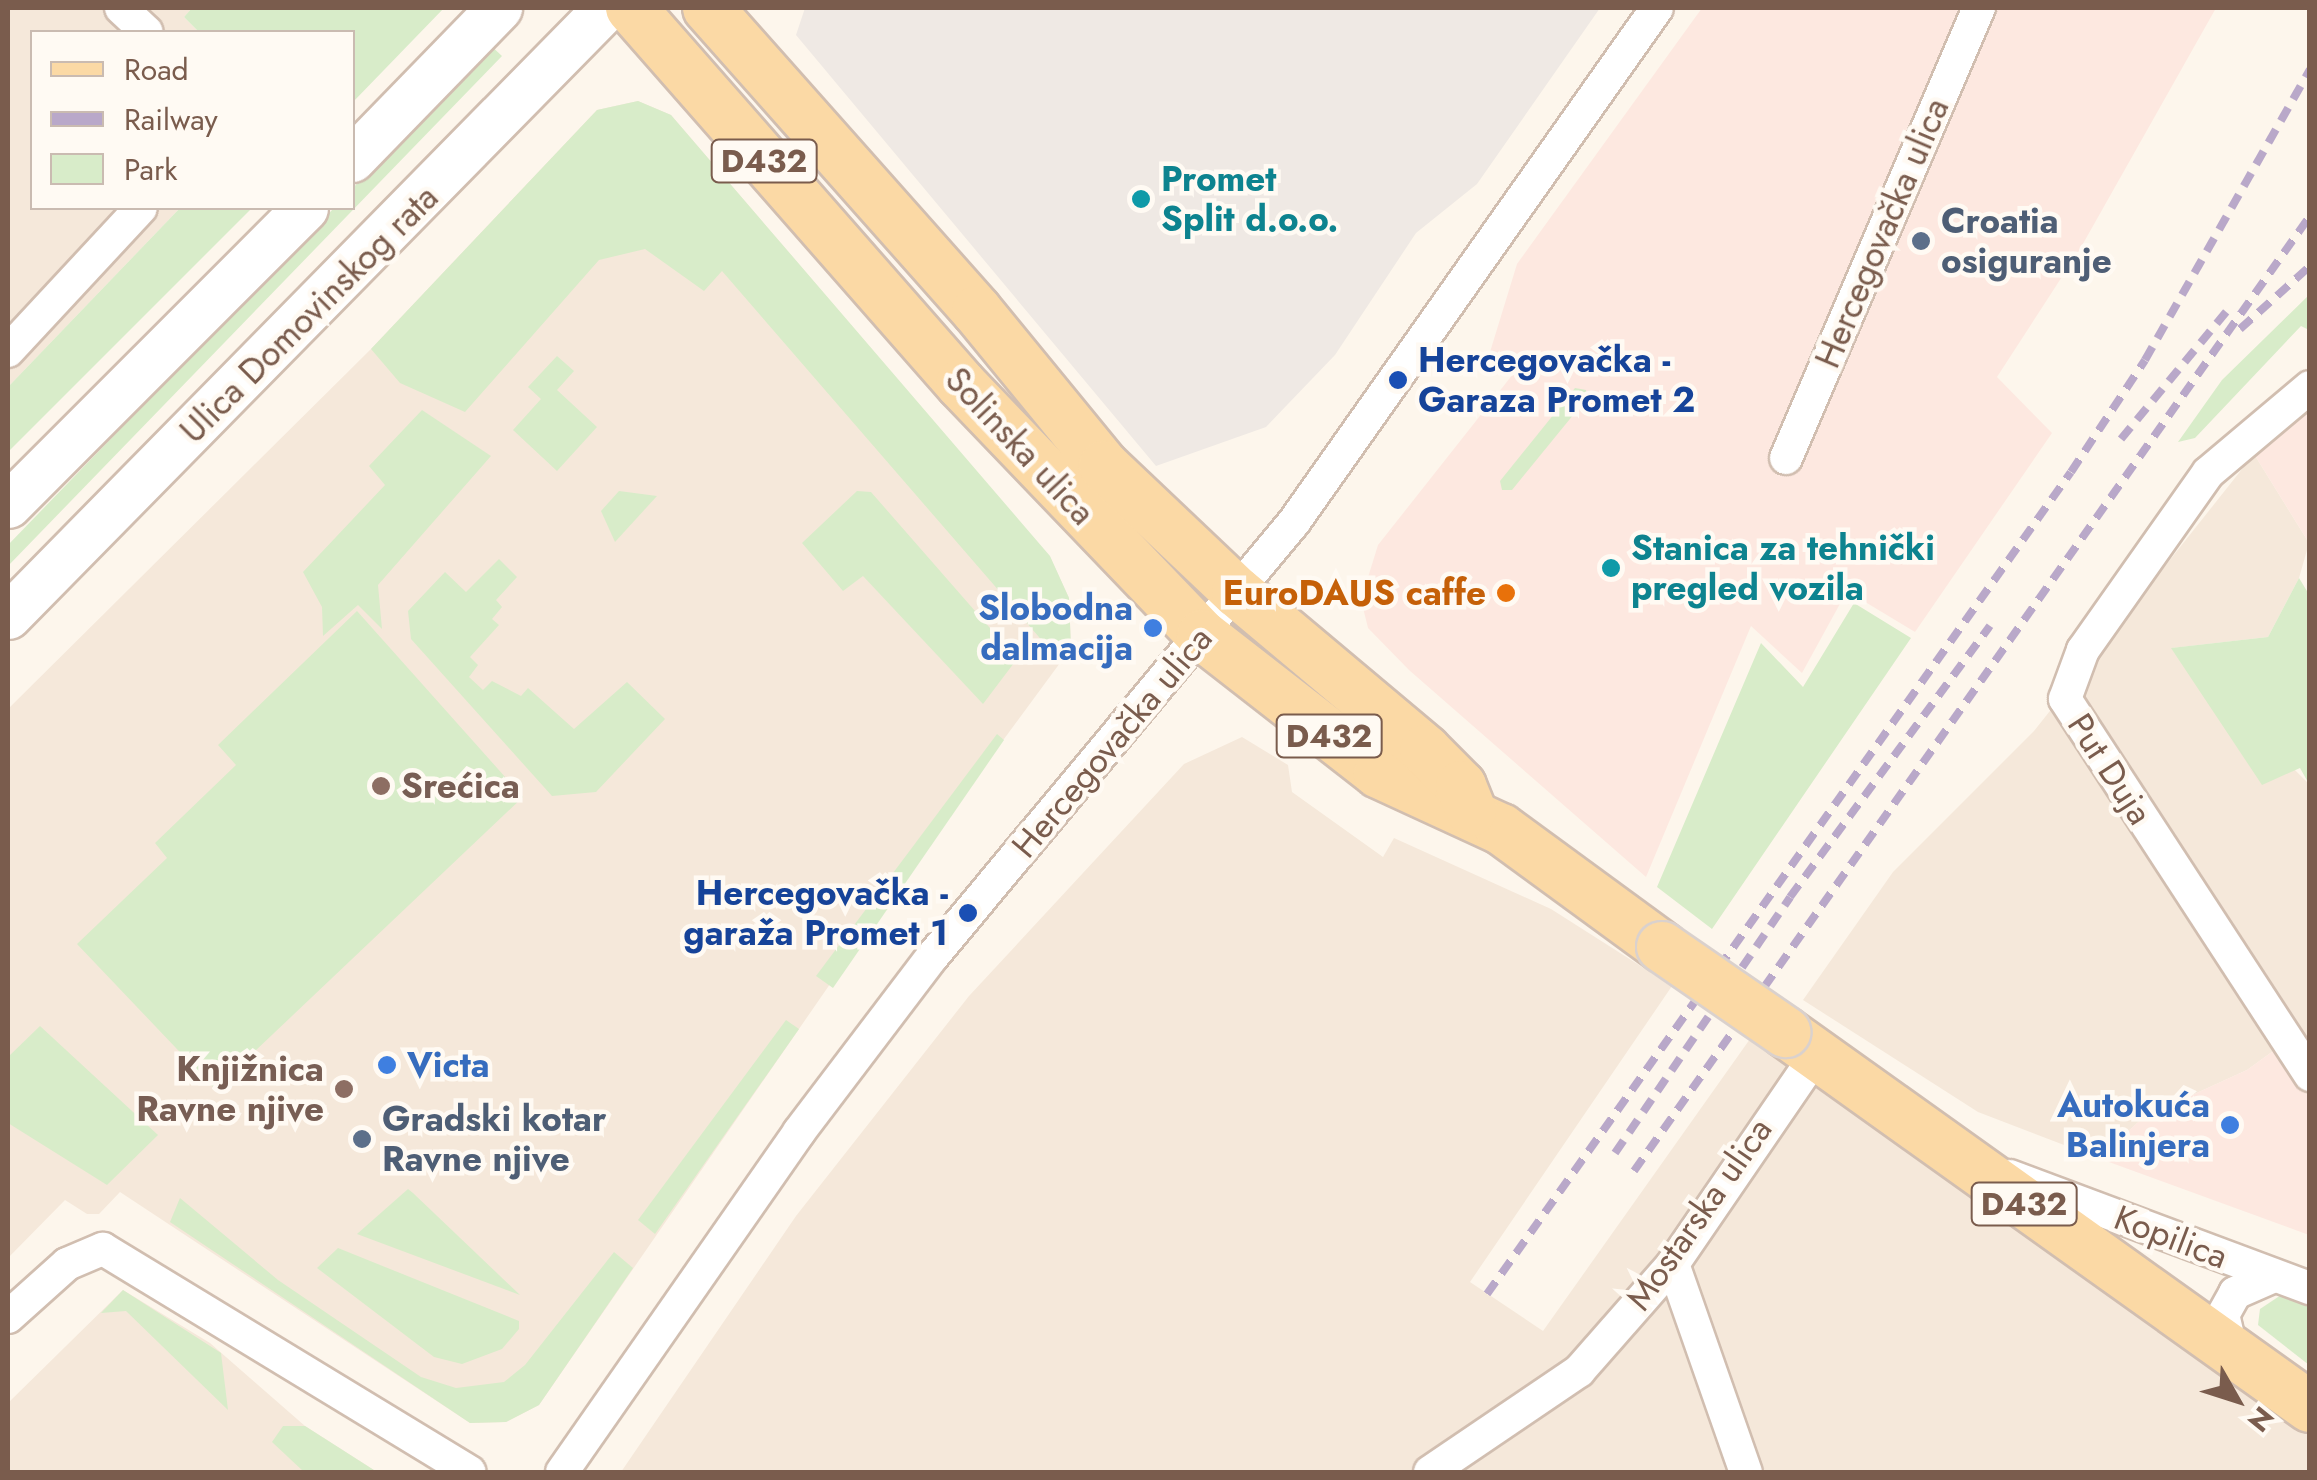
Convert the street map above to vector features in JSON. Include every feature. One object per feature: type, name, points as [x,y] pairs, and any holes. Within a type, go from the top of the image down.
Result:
[{"type":"main road","points":[[355,157],[499,8]]},
{"type":"main road","name":"Ulica Domovinskog rata","points":[[8,616],[606,8]]},
{"type":"main road","name":"Solinska ulica","points":[[631,8],[961,384],[1202,635],[1379,773],[1470,811],[1800,1044]]},
{"type":"main road","name":"Solinska ulica","points":[[708,8],[977,310],[1104,466],[1237,592],[1426,750],[1461,786],[1470,811]]},
{"type":"main road","points":[[8,504],[303,210]]},
{"type":"main road","name":"D432","points":[[1800,1044],[2310,1407]]},
{"type":"street","points":[[121,8],[145,30]]},
{"type":"street","name":"Hercegovačka ulica","points":[[562,1472],[800,1132],[932,956],[1237,592],[1398,380],[1657,8]]},
{"type":"street","name":"Hercegovačka ulica","points":[[1786,458],[1979,8]]},
{"type":"street","points":[[8,351],[140,210]]},
{"type":"street","name":"Put Duja","points":[[2310,387],[2208,473],[2084,650],[2064,700],[2310,1075]]},
{"type":"street","name":"Mostarska ulica","points":[[1430,1472],[1579,1371],[1673,1264],[1800,1044]]},
{"type":"street","name":"Kopilica","points":[[1956,1155],[2310,1288]]},
{"type":"street","points":[[8,1317],[66,1264],[102,1249],[470,1472]]},
{"type":"street","points":[[1673,1264],[1746,1472]]},
{"type":"street","name":"Kopilica","points":[[2232,1354],[2223,1315],[2235,1293],[2274,1276]]},
{"type":"shaded area","points":[[8,8],[192,8],[184,17],[197,30],[30,30],[30,210],[178,210],[8,387]]},
{"type":"shaded area","points":[[805,8],[1600,8],[1477,184],[1416,233],[1335,355],[1266,427],[1156,466],[796,35]]},
{"type":"shaded area","points":[[1702,8],[2216,8],[2080,249],[1997,377],[2052,433],[1915,632],[1847,591],[1802,673],[1751,626],[1646,877],[1409,670],[1368,628],[1361,600],[1378,545],[1517,369],[1490,352],[1517,264]]},
{"type":"shaded area","points":[[638,101],[671,115],[1050,557],[1069,598],[1071,648],[931,838],[539,1405],[506,1422],[470,1423],[120,1192],[99,1214],[87,1214],[65,1200],[8,1258],[8,709],[371,349],[597,110]]},
{"type":"shaded area","points":[[2309,410],[2309,543],[2254,454]]},
{"type":"shaded area","points":[[2254,454],[2309,543],[2299,578],[2268,637],[2172,648],[2309,784],[2309,1098],[2276,1049],[2247,1070],[2144,1117],[2098,1158],[1978,1112],[1803,1000],[1893,872],[2034,731]]},
{"type":"shaded area","points":[[1242,737],[1288,765],[1292,792],[1383,857],[1394,838],[1551,909],[1672,986],[1470,1282],[1543,1331],[1750,1039],[2310,1432],[2309,1472],[621,1472],[796,1216],[969,996],[1184,764]]},
{"type":"shaded area","points":[[2276,1049],[2309,1098],[2309,1235],[2098,1158],[2144,1117],[2247,1070]]},
{"type":"shaded area","points":[[123,1290],[210,1343],[305,1426],[377,1472],[8,1472],[8,1403]]},
{"type":"green space","points":[[192,8],[444,8],[355,100],[355,30],[197,30],[184,17]]},
{"type":"green space","points":[[487,42],[502,56],[355,208],[355,186]]},
{"type":"green space","points":[[638,101],[671,115],[1050,556],[1069,598],[1071,648],[1045,644],[722,271],[704,291],[645,249],[599,260],[465,412],[400,383],[371,349],[597,110]]},
{"type":"green space","points":[[178,210],[250,210],[8,452],[8,387]]},
{"type":"green space","points":[[332,210],[353,210],[8,566],[8,545]]},
{"type":"green space","points":[[2309,295],[2309,330],[2301,326],[2195,438],[2178,442],[2222,380]]},
{"type":"green space","points":[[557,356],[574,371],[557,390],[597,427],[557,471],[513,430],[541,399],[528,387]]},
{"type":"green space","points":[[1575,388],[1586,390],[1587,398],[1512,490],[1502,490],[1500,481]]},
{"type":"green space","points":[[422,410],[491,456],[378,585],[382,629],[358,605],[323,636],[322,607],[303,572],[385,485],[369,466]]},
{"type":"green space","points":[[619,491],[657,496],[615,542],[601,511]]},
{"type":"green space","points":[[857,491],[871,492],[1017,659],[983,704],[863,576],[843,591],[802,543]]},
{"type":"green space","points":[[499,559],[517,577],[496,600],[502,607],[492,619],[499,625],[470,657],[478,665],[469,677],[483,690],[492,681],[521,696],[528,688],[574,729],[627,682],[665,719],[596,792],[552,796],[411,639],[408,611],[445,572],[466,592]]},
{"type":"green space","points":[[2299,578],[2310,596],[2309,784],[2300,768],[2262,785],[2171,648],[2268,637]]},
{"type":"green space","points":[[1854,603],[1911,638],[1712,929],[1657,887],[1761,643],[1803,687]]},
{"type":"green space","points":[[357,611],[523,797],[215,1089],[77,944],[167,858],[155,843],[236,765],[218,745]]},
{"type":"green space","points":[[997,734],[1004,740],[833,988],[816,976]]},
{"type":"green space","points":[[786,1020],[799,1029],[655,1234],[638,1220]]},
{"type":"green space","points":[[40,1026],[158,1135],[107,1185],[8,1123],[8,1057]]},
{"type":"green space","points":[[408,1189],[413,1193],[520,1295],[357,1234]]},
{"type":"green space","points":[[180,1198],[278,1280],[421,1377],[456,1388],[504,1382],[525,1365],[614,1252],[633,1268],[539,1405],[506,1422],[470,1423],[170,1222]]},
{"type":"green space","points":[[338,1248],[519,1321],[519,1329],[502,1349],[462,1364],[434,1357],[317,1268]]},
{"type":"green space","points":[[123,1290],[221,1353],[228,1410],[126,1311],[101,1313]]},
{"type":"green space","points":[[2281,1295],[2309,1305],[2309,1365],[2258,1325],[2260,1309]]},
{"type":"green space","points":[[283,1426],[305,1426],[377,1472],[304,1472],[272,1442]]},
{"type":"railway","points":[[1487,1294],[2071,472],[2145,360],[2310,70]]},
{"type":"railway","points":[[1634,1171],[2310,216]]},
{"type":"railway","points":[[2240,329],[2310,266]]},
{"type":"railway","points":[[2121,439],[2226,312]]},
{"type":"railway","points":[[1615,1153],[1790,897],[1990,626]]},
{"type":"place","name":"Promet Split d.o.o.","points":[[1141,199]]},
{"type":"place","name":"Croatia osiguranje","points":[[1921,241]]},
{"type":"place","name":"Hercegovačka - Garaza Promet 2","points":[[1398,380]]},
{"type":"place","name":"Stanica za tehnički pregled vozila","points":[[1611,568]]},
{"type":"place","name":"EuroDAUS caffe","points":[[1506,593]]},
{"type":"place","name":"Slobodna dalmacija","points":[[1153,628]]},
{"type":"place","name":"Srećica","points":[[381,786]]},
{"type":"place","name":"Hercegovačka - garaža Promet 1","points":[[968,913]]},
{"type":"place","name":"Victa","points":[[387,1065]]},
{"type":"place","name":"Knjižnica Ravne njive","points":[[344,1089]]},
{"type":"place","name":"Autokuća Balinjera","points":[[2230,1125]]},
{"type":"place","name":"Gradski kotar Ravne njive","points":[[362,1139]]}]
